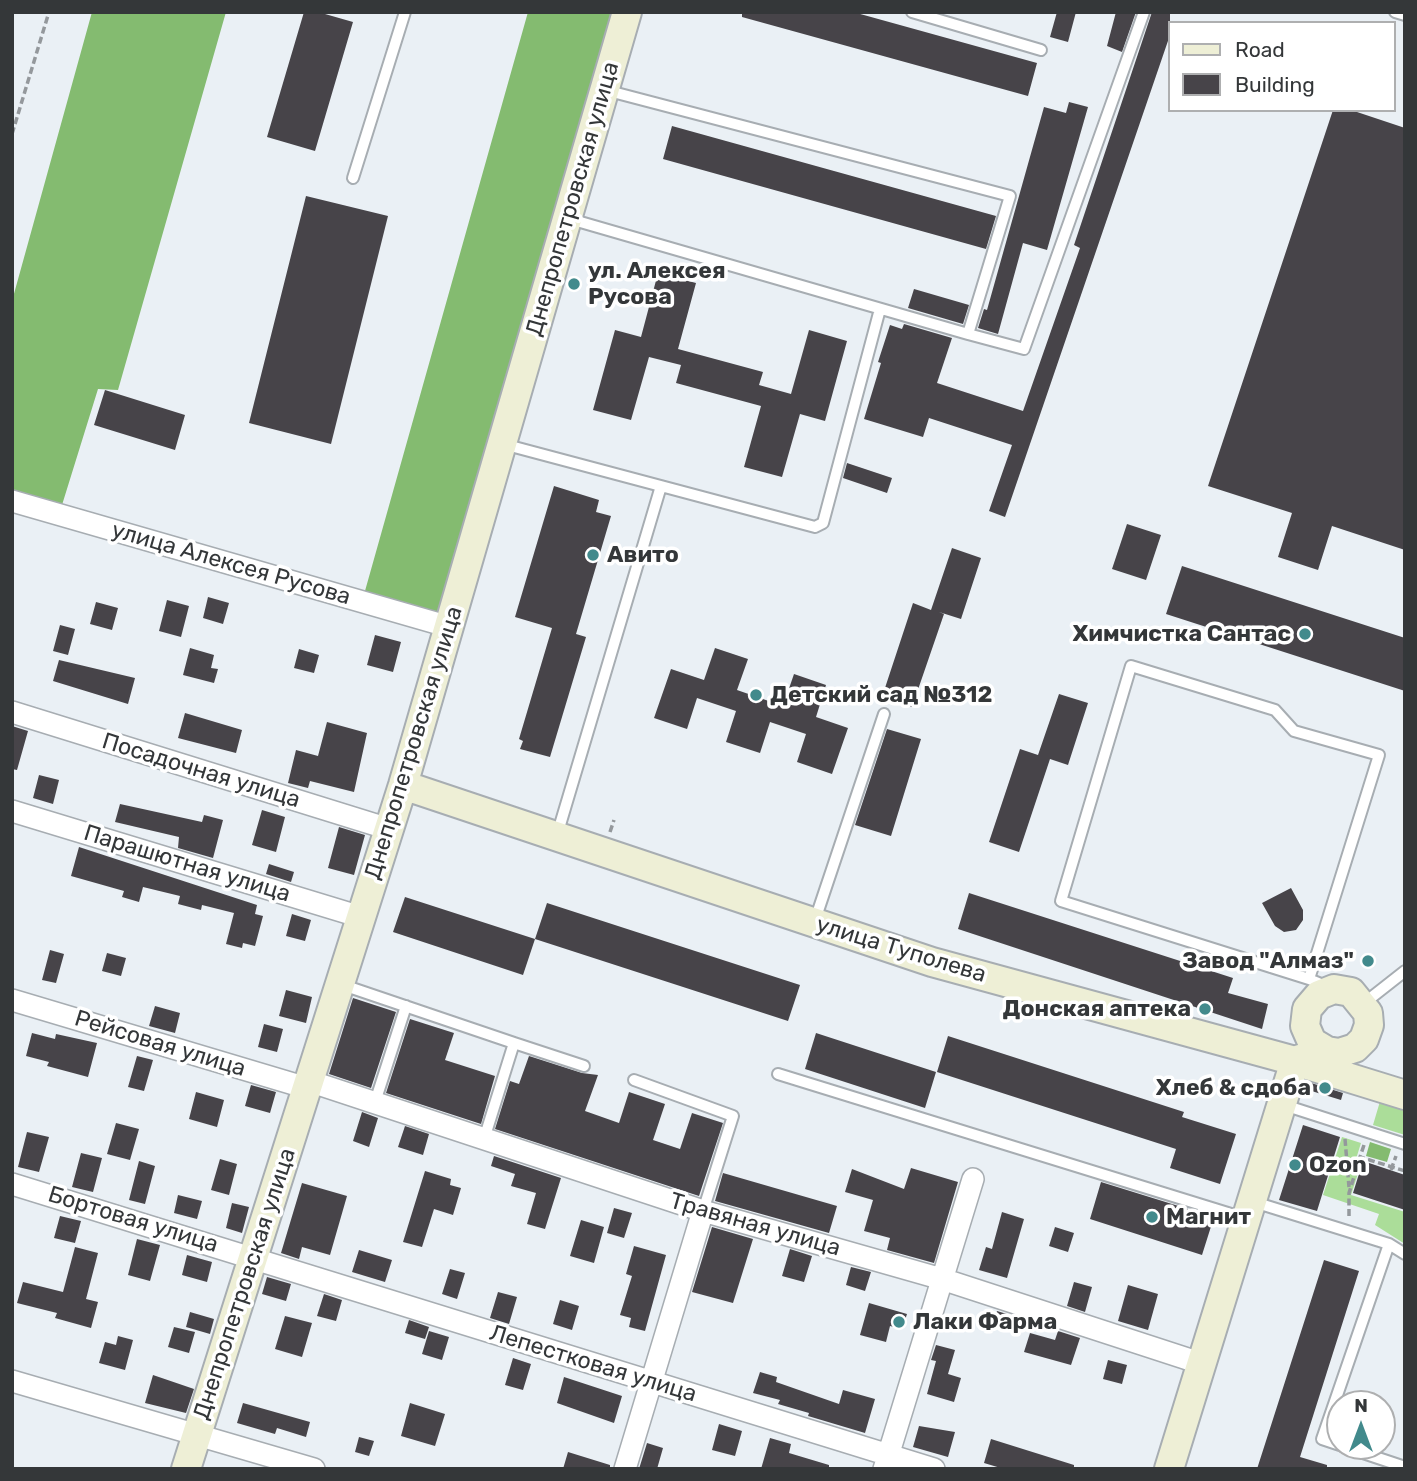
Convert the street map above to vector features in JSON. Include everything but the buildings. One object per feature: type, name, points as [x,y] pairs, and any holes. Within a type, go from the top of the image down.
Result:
[{"type":"street","name":"Днепропетровская улица","points":[[186,1469],[403,785],[627,12]]},
{"type":"street","name":"улица Алексея Русова","points":[[12,501],[450,626]]},
{"type":"street","name":"Посадочная улица","points":[[12,712],[389,829]]},
{"type":"street","name":"улица Туполева","points":[[403,785],[932,962],[1295,1061],[1405,1096]]},
{"type":"street","name":"Парашютная улица","points":[[12,811],[361,917]]},
{"type":"street","points":[[1321,984],[1351,992],[1363,1004],[1368,1013],[1369,1025],[1364,1039],[1355,1048],[1339,1053],[1327,1051],[1312,1042],[1305,1026],[1307,1009],[1319,995],[1321,984]]},
{"type":"street","name":"Рейсовая улица","points":[[12,1000],[308,1084]]},
{"type":"street","points":[[1169,1469],[1295,1061],[1327,1051]]},
{"type":"street","name":"Травяная улица","points":[[308,1084],[375,1102],[703,1211],[942,1279],[1203,1364]]},
{"type":"street","points":[[886,1462],[973,1180]]},
{"type":"street","name":"Бортовая улица","points":[[12,1184],[253,1257]]},
{"type":"street","points":[[625,1469],[703,1211]]},
{"type":"street","name":"Лепестковая улица","points":[[253,1257],[651,1382],[886,1462],[934,1469]]},
{"type":"street","points":[[12,1381],[198,1433],[314,1469]]},
{"type":"lane","points":[[353,178],[405,12]]},
{"type":"lane","points":[[912,12],[1041,50]]},
{"type":"lane","points":[[567,218],[1024,349],[1144,12]]},
{"type":"lane","points":[[1395,12],[1405,15]]},
{"type":"lane","points":[[604,90],[1010,196],[968,334]]},
{"type":"lane","points":[[503,444],[815,527],[823,523],[880,309]]},
{"type":"lane","points":[[557,836],[661,486]]},
{"type":"lane","points":[[1131,666],[1275,710],[1294,731],[1379,755],[1321,984],[1060,901],[1131,666]]},
{"type":"lane","points":[[814,923],[884,714]]},
{"type":"lane","points":[[1363,1004],[1405,971]]},
{"type":"lane","points":[[340,984],[584,1066]]},
{"type":"lane","points":[[375,1102],[406,1006]]},
{"type":"lane","points":[[484,1139],[514,1042]]},
{"type":"lane","points":[[778,1074],[1249,1210],[1351,1232],[1390,1244],[1405,1254]]},
{"type":"lane","points":[[634,1080],[733,1116],[703,1211]]},
{"type":"lane","points":[[1280,1104],[1405,1144]]},
{"type":"lane","points":[[1339,1390],[1390,1244]]},
{"type":"lane","points":[[1386,1460],[1405,1466]]},
{"type":"path","points":[[12,134],[49,12]]},
{"type":"path","points":[[1342,1128],[1347,1148],[1351,1232]]},
{"type":"path","points":[[1349,1193],[1367,1137]]},
{"type":"path","points":[[1360,1157],[1405,1171]]},
{"type":"green space","points":[[92,12],[226,12],[118,390],[98,389],[62,505],[12,494],[12,301]]},
{"type":"green space","points":[[528,12],[614,12],[438,619],[363,598]]},
{"type":"green space","points":[[1381,1098],[1405,1106],[1405,1135],[1373,1125]]},
{"type":"green space","points":[[1342,1137],[1361,1143],[1356,1159],[1362,1161],[1351,1195],[1405,1212],[1405,1244],[1375,1225],[1379,1214],[1323,1195]]},
{"type":"green space","points":[[1370,1142],[1391,1149],[1387,1162],[1366,1156]]},
{"type":"place","name":"ул. Алексея Русова","points":[[574,284]]},
{"type":"place","name":"Авито","points":[[593,555]]},
{"type":"place","name":"Химчистка Сантас","points":[[1305,634]]},
{"type":"place","name":"Детский сад №312","points":[[756,695]]},
{"type":"place","name":"Завод \"Алмаз\"","points":[[1368,961]]},
{"type":"place","name":"Донская аптека","points":[[1205,1009]]},
{"type":"place","name":"Хлеб & сдоба","points":[[1325,1088]]},
{"type":"place","name":"Ozon","points":[[1295,1165]]},
{"type":"place","name":"Магнит","points":[[1152,1217]]},
{"type":"place","name":"Лаки Фарма","points":[[899,1322]]}]
